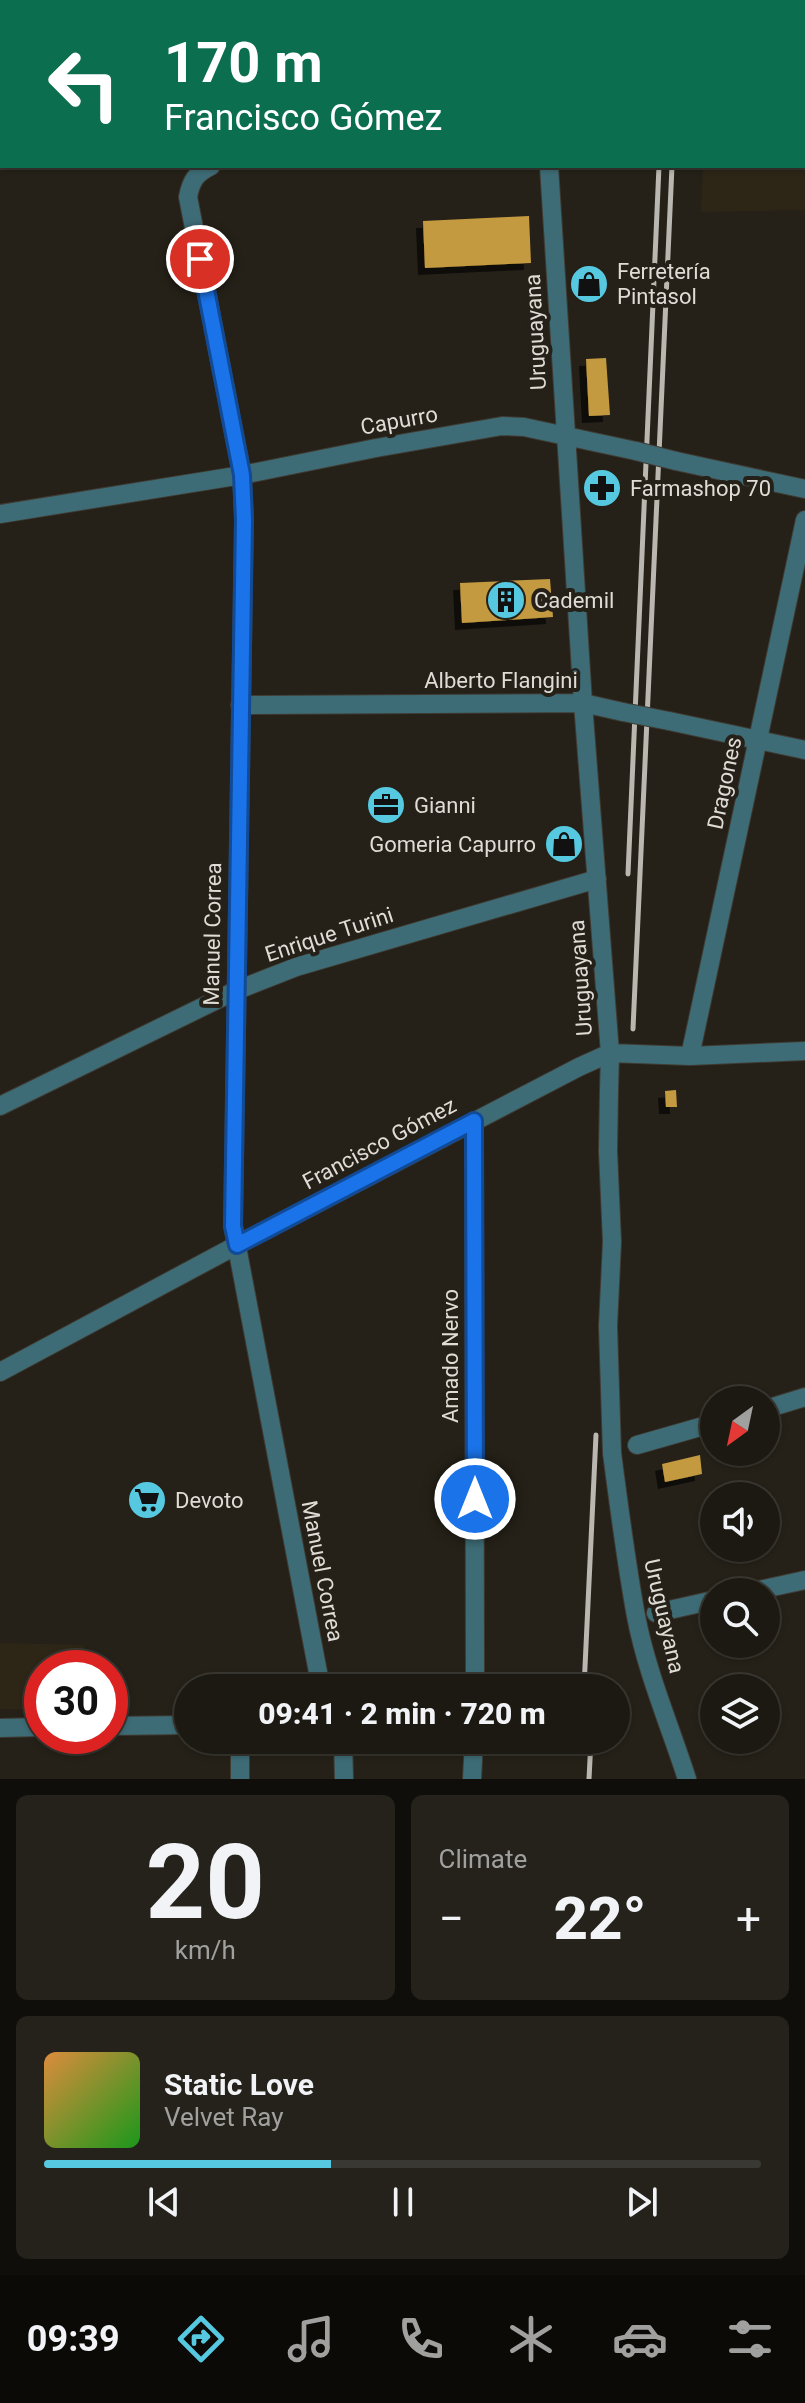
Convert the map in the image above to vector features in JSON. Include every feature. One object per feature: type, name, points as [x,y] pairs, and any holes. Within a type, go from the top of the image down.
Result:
[{"type":"street","name":"Manuel Correa","points":[[206,168],[194,178],[188,197],[242,475],[244,520],[233,1226],[318,1674]]},
{"type":"street","name":"Uruguayana","points":[[549,168],[583,703],[610,1053],[608,1151],[612,1242],[608,1326],[612,1453],[642,1643],[687,1779]]},
{"type":"street","name":"Capurro","points":[[0,514],[242,475],[502,426],[524,427],[805,489]]},
{"type":"street","name":"Dragones","points":[[690,1056],[805,520]]},
{"type":"street","name":"Alberto Flangini","points":[[240,705],[583,703],[805,750]]},
{"type":"street","name":"Enrique Turini","points":[[0,1106],[235,991],[296,967],[597,879]]},
{"type":"street","name":"Francisco Gómez","points":[[0,1372],[474,1121],[610,1053],[690,1056],[805,1051]]},
{"type":"street","name":"Amado Nervo","points":[[474,1121],[475,1674]]},
{"type":"street","points":[[780,1405],[805,1397]]},
{"type":"street","points":[[637,1445],[700,1427]]},
{"type":"street","points":[[780,1585],[805,1580]]},
{"type":"street","points":[[656,1613],[700,1603]]},
{"type":"street","points":[[128,1726],[174,1725]]},
{"type":"street","points":[[0,1728],[24,1727]]},
{"type":"street","points":[[240,1754],[240,1779]]},
{"type":"street","points":[[343,1754],[344,1779]]},
{"type":"street","points":[[472,1779],[473,1754]]},
{"type":"shaded area","points":[[703,168],[805,168],[805,210],[701,212]]},
{"type":"shaded area","points":[[0,1643],[84,1645],[84,1650],[24,1650],[24,1710],[0,1709]]},
{"type":"building","points":[[529,216],[531,263],[425,268],[423,221]]},
{"type":"building","points":[[606,358],[610,415],[589,416],[586,359]]},
{"type":"building","name":"Farmashop 70","points":[[595,480],[611,482],[610,496],[594,495]]},
{"type":"building","name":"Cademil","points":[[550,579],[553,617],[462,623],[460,583]]},
{"type":"building","points":[[676,1090],[677,1107],[666,1107],[665,1091]]},
{"type":"building","points":[[700,1455],[702,1474],[665,1482],[662,1464]]},
{"type":"railway","points":[[628,874],[659,168]]},
{"type":"railway","points":[[633,1029],[672,168]]},
{"type":"railway","points":[[585,1674],[596,1435]]},
{"type":"railway","points":[[589,1779],[590,1754]]},
{"type":"place","name":"Ferretería Pintasol","points":[[589,284]]},
{"type":"place","name":"Farmashop 70","points":[[602,488]]},
{"type":"place","name":"Cademil","points":[[506,600]]},
{"type":"place","name":"Gianni","points":[[386,805]]},
{"type":"place","name":"Gomeria Capurro","points":[[564,844]]},
{"type":"place","name":"Devoto","points":[[147,1500]]},
{"type":"route","points":[[200,259],[242,475],[244,520],[233,1226],[237,1245],[474,1121],[475,1499]]}]
